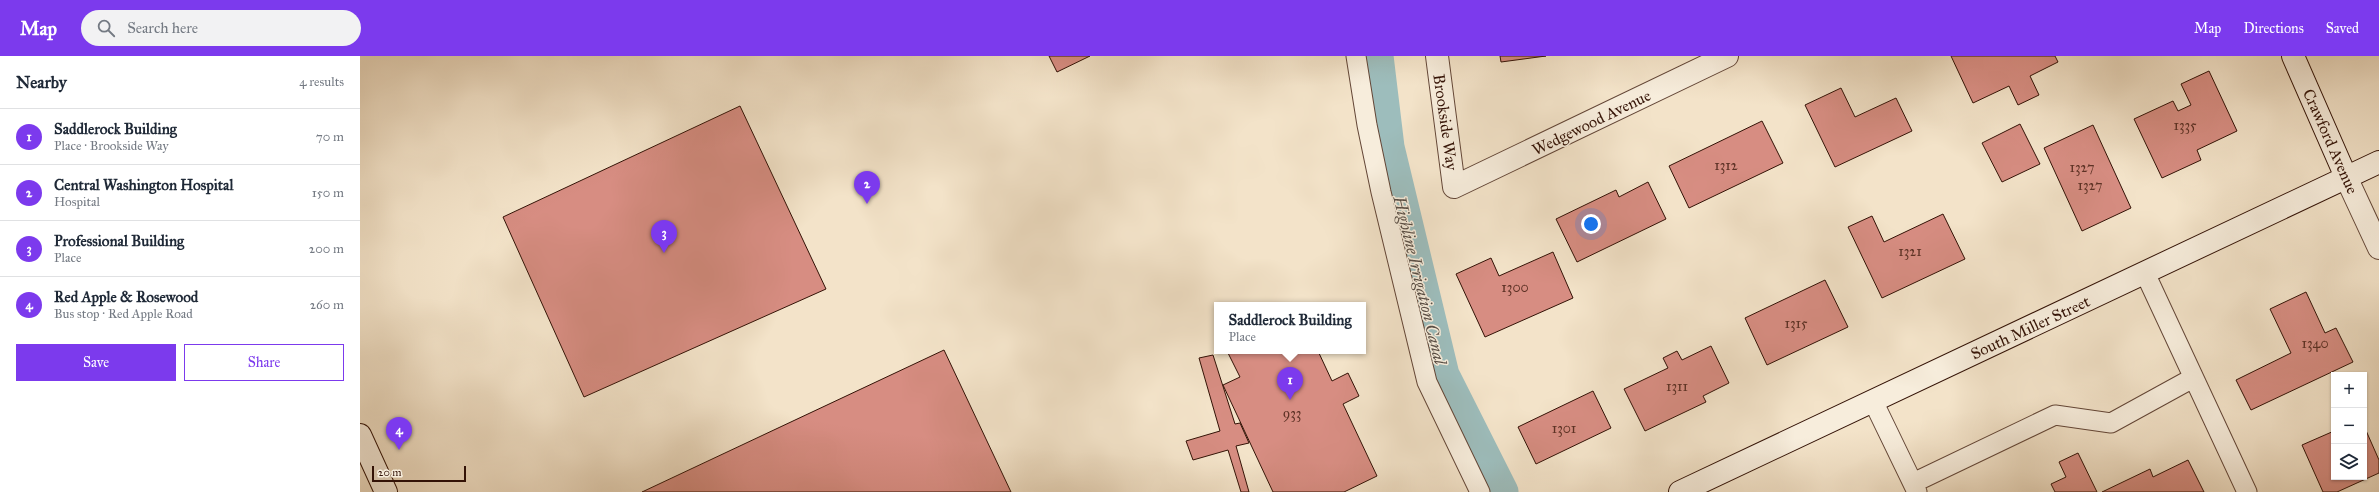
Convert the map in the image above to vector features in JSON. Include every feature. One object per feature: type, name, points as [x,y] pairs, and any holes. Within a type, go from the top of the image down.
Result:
[{"type":"street","name":"Brookside Way","points":[[1437,56],[1454,187]]},
{"type":"street","name":"Wedgewood Avenue","points":[[1454,187],[1727,56]]},
{"type":"street","name":"Crawford Avenue","points":[[2293,56],[2379,248]]},
{"type":"street","name":"South Miller Street","points":[[1680,492],[2379,162]]},
{"type":"street","points":[[360,435],[386,492]]},
{"type":"lane","points":[[1356,56],[1367,126],[1381,192],[1427,382],[1480,492]]},
{"type":"lane","points":[[2144,273],[2247,492]]},
{"type":"lane","points":[[1873,401],[1915,488],[2055,415],[2110,423],[2194,378]]},
{"type":"building","points":[[1049,56],[1090,56],[1057,72]]},
{"type":"building","points":[[1500,56],[1546,56],[1501,62]]},
{"type":"building","points":[[1951,56],[2055,56],[2058,62],[2030,76],[2039,95],[2018,105],[2009,86],[1973,103]]},
{"type":"building","points":[[2209,71],[2237,131],[2197,150],[2201,160],[2162,178],[2134,119],[2173,101],[2178,111],[2191,105],[2181,84]]},
{"type":"building","points":[[1841,88],[1855,117],[1896,98],[1912,131],[1835,167],[1805,105]]},
{"type":"building","points":[[740,106],[826,289],[584,397],[503,217]]},
{"type":"building","points":[[1762,121],[1783,163],[1689,208],[1669,166]]},
{"type":"building","points":[[2020,124],[2040,164],[2002,182],[1982,143]]},
{"type":"building","points":[[2093,125],[2131,208],[2082,231],[2044,148]]},
{"type":"building","points":[[1648,182],[1666,219],[1577,262],[1556,219],[1616,190],[1619,197]]},
{"type":"building","points":[[1943,214],[1965,259],[1882,298],[1848,227],[1872,216],[1884,242]]},
{"type":"building","points":[[1553,252],[1573,298],[1485,337],[1456,274],[1491,258],[1499,276]]},
{"type":"building","points":[[1825,280],[1848,327],[1767,365],[1745,318]]},
{"type":"building","points":[[2306,292],[2325,333],[2336,328],[2353,362],[2251,410],[2236,380],[2291,353],[2270,309]]},
{"type":"building","points":[[1711,346],[1729,383],[1703,396],[1706,402],[1645,431],[1624,389],[1668,368],[1663,358],[1677,351],[1682,360]]},
{"type":"building","points":[[944,350],[1011,492],[642,492]]},
{"type":"building","points":[[1228,354],[1319,354],[1332,381],[1348,373],[1359,396],[1343,404],[1377,476],[1344,492],[1273,492],[1223,385],[1240,377]]},
{"type":"building","points":[[1213,355],[1235,424],[1240,423],[1249,443],[1236,446],[1249,492],[1241,492],[1228,450],[1193,460],[1186,441],[1220,431],[1199,358]]},
{"type":"building","points":[[1593,391],[1611,428],[1536,464],[1518,427]]},
{"type":"building","points":[[2331,432],[2331,480],[2364,480],[2337,492],[2323,492],[2302,445]]},
{"type":"building","points":[[2367,433],[2379,460],[2379,473],[2367,478]]},
{"type":"building","points":[[2078,453],[2097,492],[2055,492],[2051,484],[2066,477],[2059,462]]},
{"type":"building","points":[[2188,460],[2204,492],[2102,492],[2150,469],[2153,477]]},
{"type":"waterway","name":"Highline Irrigation Canal","points":[[1377,56],[1388,147],[1443,375],[1502,492]]},
{"type":"place","name":"Central Washington Hospital","points":[[867,204]]},
{"type":"place","name":"Professional Building","points":[[664,253]]},
{"type":"place","name":"Saddlerock Building","points":[[1290,400]]},
{"type":"place","name":"Red Apple & Rosewood","points":[[399,450]]}]
